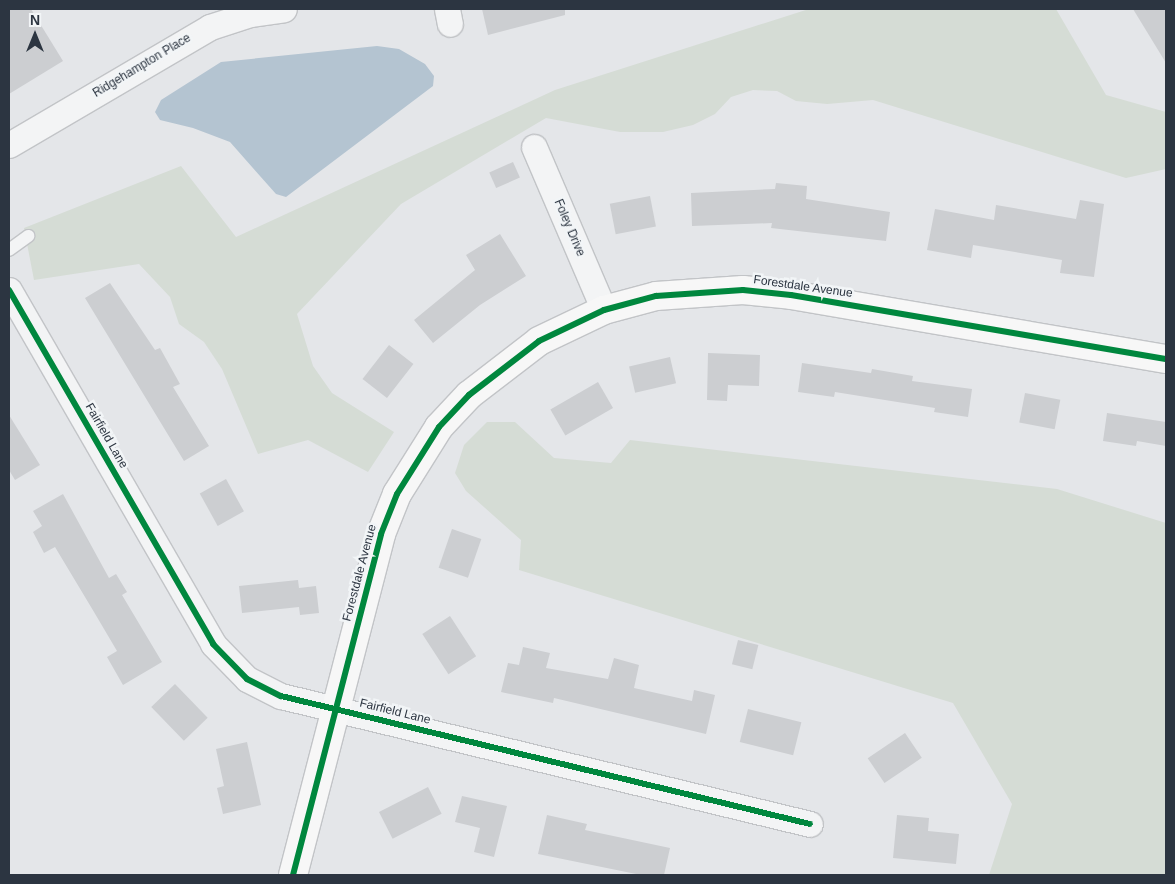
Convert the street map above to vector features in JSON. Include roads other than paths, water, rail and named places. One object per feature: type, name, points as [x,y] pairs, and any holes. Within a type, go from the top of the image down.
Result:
[{"type":"street","name":"Ridgehampton Place","points":[[9,146],[210,27],[250,14],[284,9]]},
{"type":"street","name":"Foley Drive","points":[[534,147],[604,310]]},
{"type":"street","name":"Fairfield Lane","points":[[9,290],[218,649],[247,678],[266,690],[336,709],[810,824]]},
{"type":"street","name":"Forestdale Avenue","points":[[293,875],[380,534],[414,464],[445,421],[502,366],[539,341],[604,310],[656,296],[743,290],[791,295],[1166,359]]},
{"type":"lane","points":[[9,250],[28,236]]},
{"type":"water","points":[[377,46],[399,49],[425,64],[434,76],[433,86],[286,197],[276,194],[230,142],[193,128],[160,120],[155,112],[161,100],[221,62]]}]
